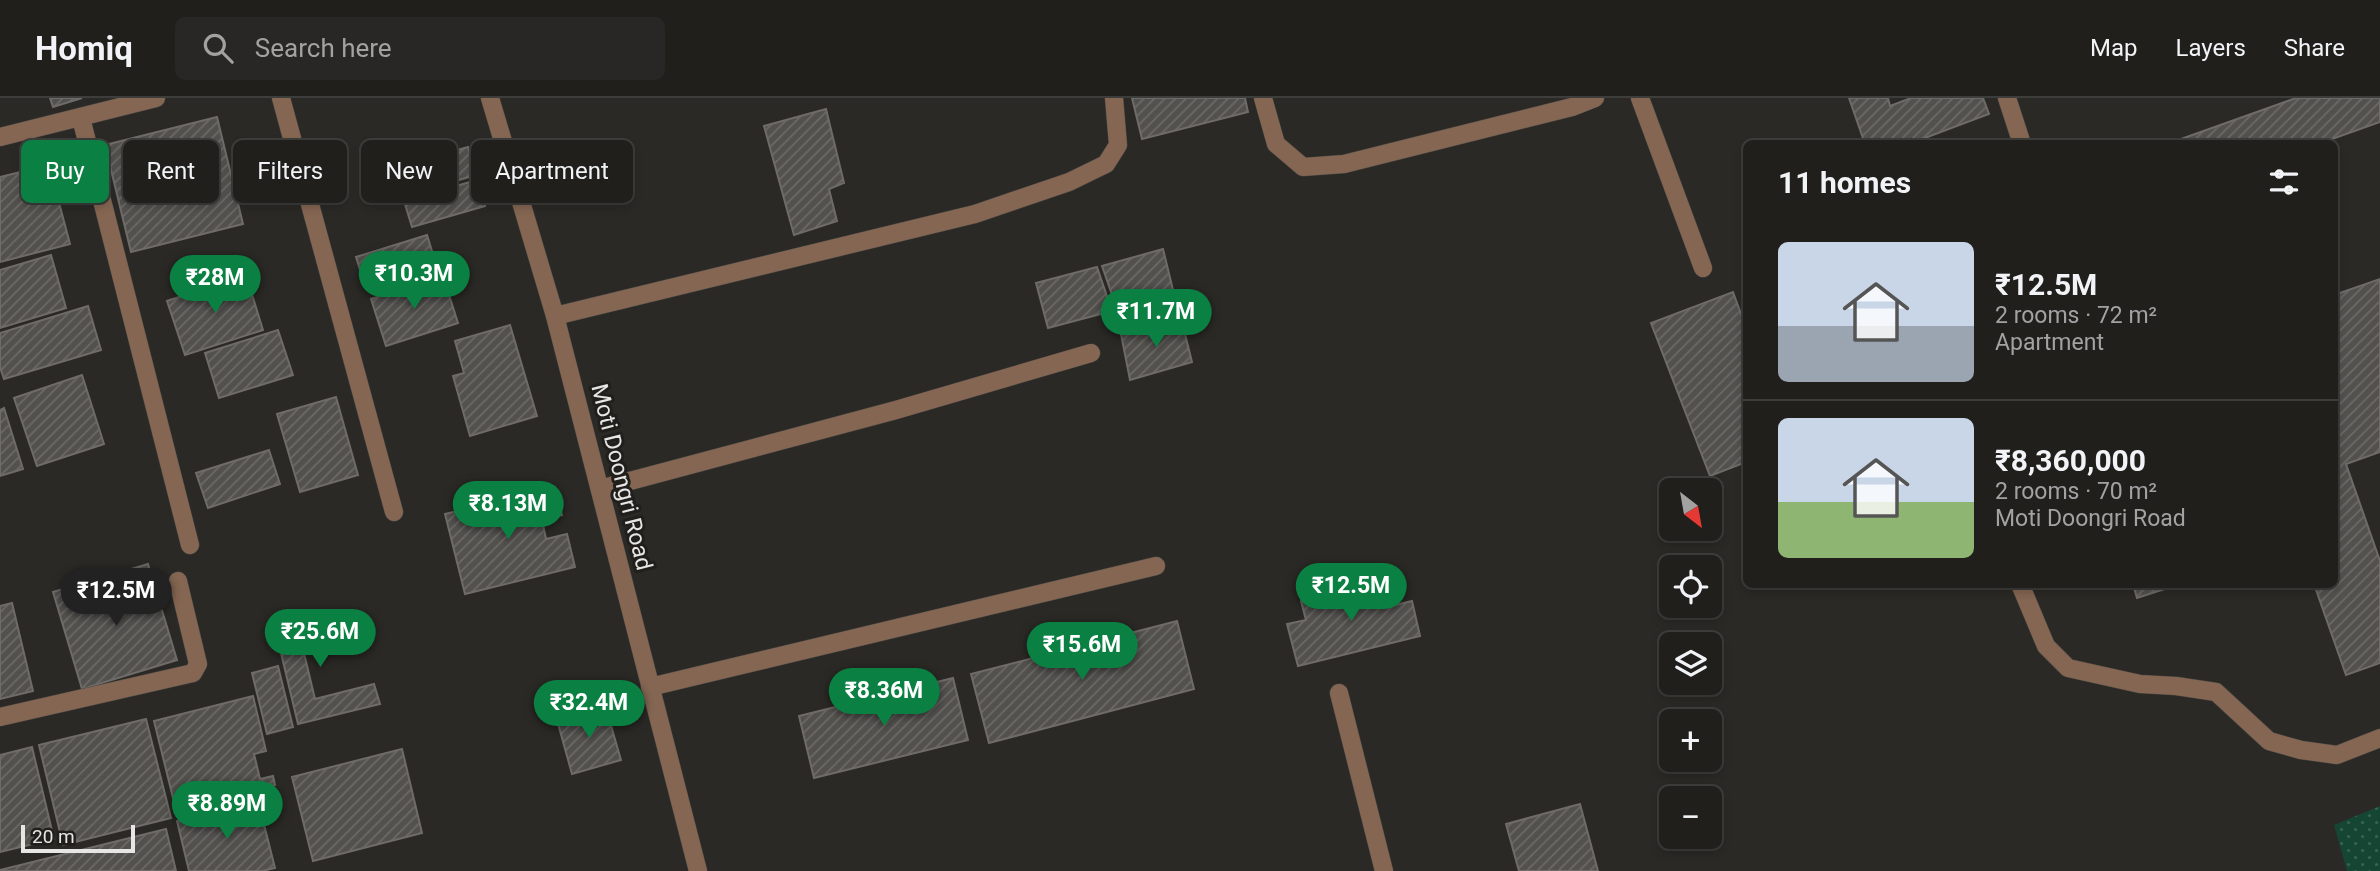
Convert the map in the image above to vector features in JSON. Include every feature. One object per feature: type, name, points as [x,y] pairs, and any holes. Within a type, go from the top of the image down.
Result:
[{"type":"street","points":[[0,137],[156,98]]},
{"type":"street","points":[[281,98],[394,512]]},
{"type":"street","name":"Moti Doongri Road","points":[[490,98],[555,316],[698,871]]},
{"type":"street","points":[[555,316],[975,214],[1069,182],[1106,164],[1118,145],[1114,98]]},
{"type":"street","points":[[1263,98],[1276,144],[1303,167],[1343,164],[1571,102],[1595,98]]},
{"type":"street","points":[[1640,98],[1703,268]]},
{"type":"street","points":[[2007,98],[2021,140]]},
{"type":"street","points":[[81,118],[190,545]]},
{"type":"street","points":[[600,489],[896,410],[1091,354]]},
{"type":"street","points":[[650,687],[1156,566]]},
{"type":"street","points":[[0,717],[193,673],[198,664],[178,581]]},
{"type":"street","points":[[2022,588],[2046,646],[2068,668],[2140,684],[2216,692],[2269,741],[2301,750],[2337,755],[2380,738]]},
{"type":"street","points":[[1339,693],[1384,871]]},
{"type":"green space","points":[[2380,806],[2380,871],[2347,871],[2334,825]]},
{"type":"building","points":[[50,98],[82,98],[53,107]]},
{"type":"building","points":[[1132,98],[1245,98],[1248,112],[1142,139]]},
{"type":"building","points":[[1849,98],[1888,98],[1890,106],[1911,98],[1983,98],[1989,114],[1920,140],[1864,140]]},
{"type":"building","points":[[2296,98],[2380,98],[2380,122],[2329,140],[2178,140]]},
{"type":"building","points":[[826,109],[844,183],[829,189],[837,221],[794,235],[764,126]]},
{"type":"building","points":[[217,117],[233,183],[233,203],[238,203],[243,224],[131,252],[109,161],[109,144],[123,140],[123,203],[219,203],[219,140],[125,140]]},
{"type":"building","points":[[468,147],[471,176],[457,180],[457,150]]},
{"type":"building","points":[[21,172],[21,203],[59,203],[70,244],[0,262],[0,177]]},
{"type":"building","points":[[471,182],[471,203],[484,203],[485,206],[412,227],[405,203],[457,203],[457,186]]},
{"type":"building","points":[[427,235],[436,264],[365,286],[356,257]]},
{"type":"building","points":[[1163,249],[1174,294],[1117,309],[1102,266]]},
{"type":"building","points":[[51,255],[66,308],[0,328],[0,270]]},
{"type":"building","points":[[1097,267],[1112,311],[1048,328],[1036,283]]},
{"type":"building","points":[[246,275],[263,330],[185,355],[167,301]]},
{"type":"building","points":[[443,276],[458,323],[386,346],[371,299]]},
{"type":"building","points":[[2380,279],[2380,452],[2346,464],[2380,561],[2380,663],[2346,675],[2315,588],[2338,588],[2338,294]]},
{"type":"building","points":[[1733,292],[1743,320],[1743,463],[1710,476],[1651,323]]},
{"type":"building","points":[[88,306],[101,350],[4,379],[0,367],[0,333]]},
{"type":"building","points":[[1181,318],[1192,362],[1130,380],[1121,334]]},
{"type":"building","points":[[510,325],[537,416],[470,436],[453,376],[464,373],[455,341]]},
{"type":"building","points":[[278,330],[293,375],[219,398],[205,353]]},
{"type":"building","points":[[82,375],[104,444],[37,466],[14,398]]},
{"type":"building","points":[[336,397],[358,475],[300,492],[277,414]]},
{"type":"building","points":[[4,408],[23,469],[0,476],[0,410]]},
{"type":"building","points":[[269,450],[280,484],[208,508],[196,473]]},
{"type":"building","points":[[555,487],[562,515],[542,520],[546,539],[567,534],[575,567],[465,594],[445,514]]},
{"type":"building","points":[[148,564],[177,660],[82,689],[53,592],[77,585],[80,598],[106,591],[101,578]]},
{"type":"building","points":[[1385,580],[1391,606],[1412,601],[1420,636],[1298,666],[1287,624],[1306,620],[1301,601]]},
{"type":"building","points":[[2134,588],[2168,588],[2137,598]]},
{"type":"building","points":[[12,603],[33,691],[0,699],[0,606]]},
{"type":"building","points":[[356,612],[362,634],[303,649],[315,699],[374,684],[380,704],[298,724],[276,632]]},
{"type":"building","points":[[1177,621],[1194,689],[989,743],[971,674]]},
{"type":"building","points":[[278,666],[293,727],[267,734],[252,673]]},
{"type":"building","points":[[953,678],[968,740],[814,778],[799,716]]},
{"type":"building","points":[[253,696],[266,751],[254,754],[260,779],[273,776],[275,785],[176,810],[154,721]]},
{"type":"building","points":[[605,705],[621,760],[572,774],[557,720]]},
{"type":"building","points":[[146,719],[171,818],[63,845],[39,745]]},
{"type":"building","points":[[32,747],[54,839],[0,852],[0,755]]},
{"type":"building","points":[[402,749],[422,833],[313,861],[292,777]]},
{"type":"building","points":[[258,801],[275,868],[262,871],[189,871],[177,821]]},
{"type":"building","points":[[1580,804],[1598,871],[1519,871],[1506,824]]},
{"type":"building","points":[[166,829],[176,871],[0,871],[0,870]]}]
